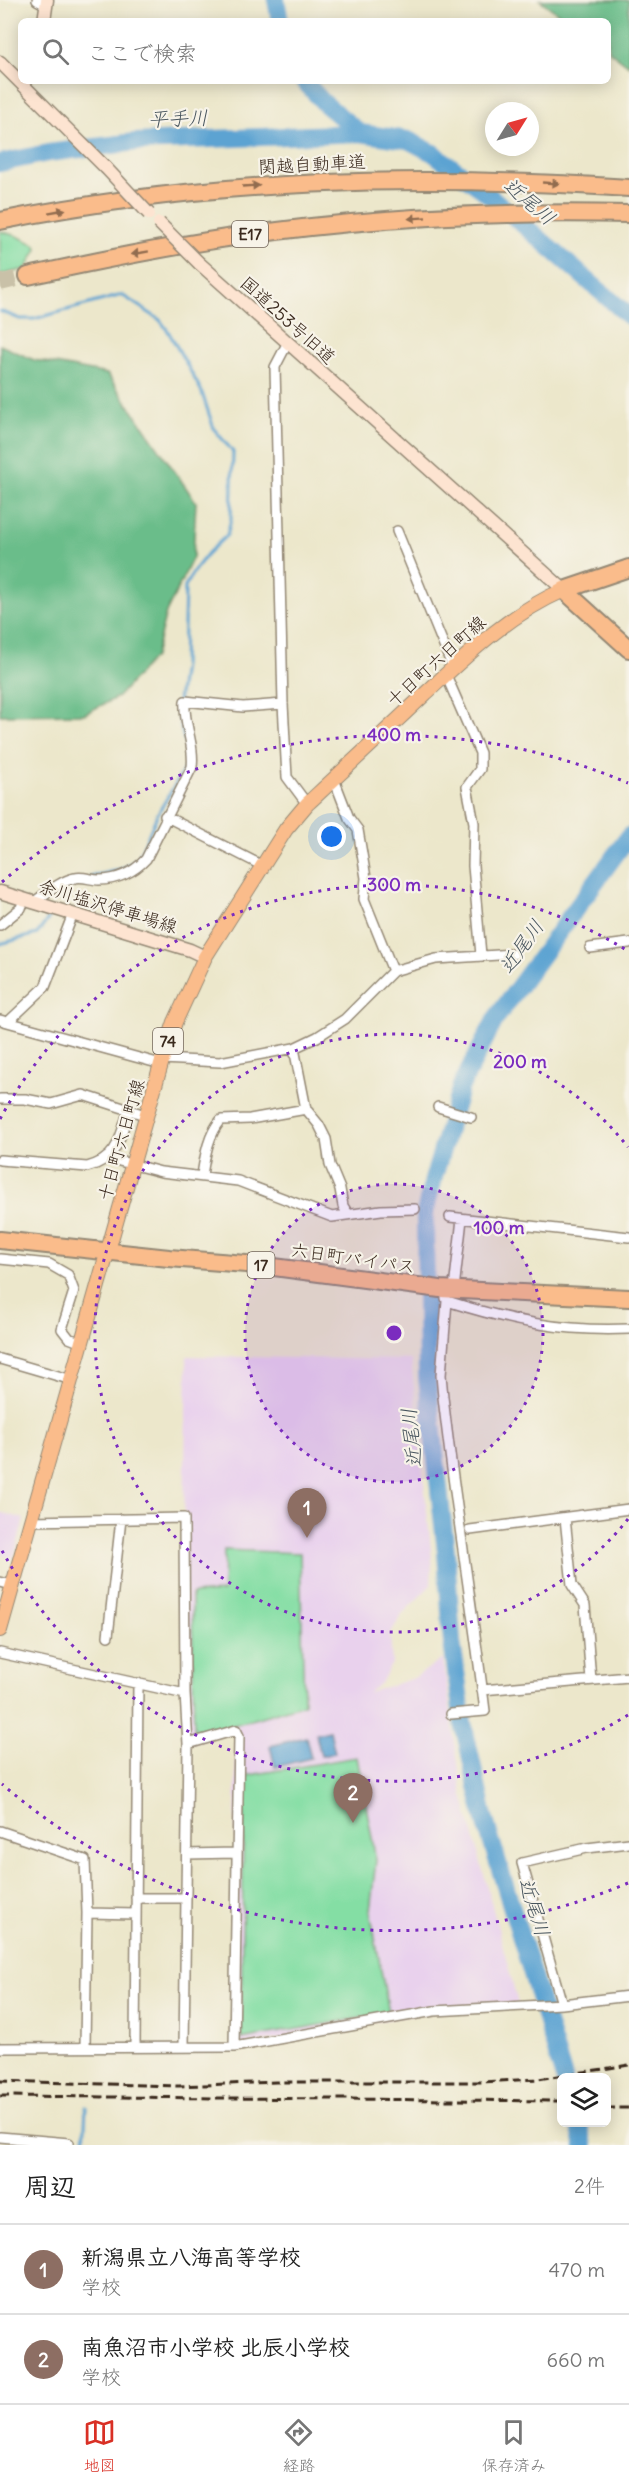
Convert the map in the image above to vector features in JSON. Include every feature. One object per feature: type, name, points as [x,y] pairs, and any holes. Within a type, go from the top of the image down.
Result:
[{"type":"highway","name":"関越自動車道","points":[[0,221],[112,201],[229,188],[331,181],[492,180],[629,188]]},
{"type":"highway","name":"E17","points":[[28,276],[141,253],[248,235],[383,220],[532,213],[629,214]]},
{"type":"highway","points":[[629,568],[564,590],[629,649]]},
{"type":"highway","name":"六日町バイパス","points":[[0,1240],[340,1274],[446,1292],[629,1298]]},
{"type":"main road","name":"十日町六日町線","points":[[0,1630],[6,1583],[31,1521],[162,1061],[175,1022],[205,957],[286,829],[307,804],[477,645],[541,600],[564,590]]},
{"type":"street","points":[[43,2],[44,18]]},
{"type":"street","name":"国道253号旧道","points":[[0,62],[18,76]]},
{"type":"street","name":"国道253号旧道","points":[[32,86],[76,138],[199,264],[564,590]]},
{"type":"street","points":[[287,344],[275,367],[283,704],[287,777],[307,804]]},
{"type":"street","points":[[396,531],[480,753],[480,769],[466,786],[474,823],[473,866],[481,955]]},
{"type":"street","points":[[0,925],[29,901],[64,882],[78,877],[100,880],[124,875],[137,869],[146,858],[165,816],[192,767],[194,754],[184,712],[185,701],[243,707],[283,704]]},
{"type":"street","points":[[334,779],[349,818],[358,830],[366,878],[364,899],[393,971]]},
{"type":"street","points":[[165,816],[263,867]]},
{"type":"street","name":"余川塩沢停車場線","points":[[0,892],[190,950],[205,957]]},
{"type":"street","points":[[4,1021],[38,997],[45,987],[73,914]]},
{"type":"street","points":[[590,948],[629,943]]},
{"type":"street","points":[[4,1021],[162,1061],[220,1062],[294,1048],[317,1037],[345,1019],[393,971],[436,959],[514,954]]},
{"type":"street","points":[[294,1048],[306,1109],[319,1125],[326,1139],[330,1165],[340,1189],[343,1206],[348,1214]]},
{"type":"street","points":[[0,1099],[25,1099],[51,1104],[83,1095],[148,1116]]},
{"type":"street","points":[[438,1107],[471,1117]]},
{"type":"street","points":[[202,1175],[206,1148],[216,1125],[221,1120],[250,1119],[306,1109]]},
{"type":"street","points":[[0,1160],[87,1167],[108,1158],[118,1145],[129,1110]]},
{"type":"street","points":[[108,1158],[161,1172],[238,1181],[332,1217],[415,1209]]},
{"type":"street","points":[[450,1218],[629,1237]]},
{"type":"street","points":[[453,1714],[485,1711],[468,1581],[460,1539],[441,1375],[446,1292],[462,1219]]},
{"type":"street","points":[[0,1259],[49,1264],[68,1275],[74,1291],[62,1329],[69,1338],[82,1343]]},
{"type":"street","points":[[446,1292],[518,1321],[554,1328],[629,1329]]},
{"type":"street","points":[[0,1359],[72,1380]]},
{"type":"street","points":[[470,1530],[629,1509]]},
{"type":"street","points":[[31,1521],[184,1518],[185,1694],[188,1744],[184,2047]]},
{"type":"street","points":[[566,1518],[572,1585],[585,1605],[591,1680]]},
{"type":"street","points":[[108,1636],[121,1519]]},
{"type":"street","points":[[0,1653],[185,1694]]},
{"type":"street","points":[[482,1690],[629,1677]]},
{"type":"street","points":[[135,2047],[138,1683]]},
{"type":"street","points":[[188,1744],[236,1730],[239,1736],[234,2047]]},
{"type":"street","points":[[0,1831],[85,1860],[87,1912],[85,2047]]},
{"type":"street","points":[[562,2004],[522,1863],[586,1848],[629,1843]]},
{"type":"street","points":[[187,1854],[236,1853]]},
{"type":"street","points":[[136,1898],[186,1898]]},
{"type":"street","points":[[87,1912],[136,1914]]},
{"type":"street","points":[[0,2048],[234,2047],[434,2011],[518,2004],[562,2004],[629,1996]]},
{"type":"street","points":[[0,2137],[22,2142],[69,2143]]},
{"type":"shaded area","points":[[187,1356],[411,1360],[432,1559],[431,1585],[403,1613],[390,1634],[392,1663],[381,1683],[368,1693],[414,1678],[443,1659],[462,1792],[518,2004],[434,2011],[234,2047],[236,1730],[188,1744],[184,1518]]},
{"type":"shaded area","points":[[0,1512],[24,1519],[14,1558],[0,1553]]},
{"type":"green space","points":[[540,0],[629,0],[629,66],[611,52],[611,18],[564,18]]},
{"type":"green space","points":[[0,231],[36,245],[37,249],[26,269],[0,275]]},
{"type":"green space","points":[[0,345],[34,360],[107,374],[196,502],[193,557],[166,613],[155,656],[118,697],[84,714],[0,715]]},
{"type":"green space","points":[[224,1550],[300,1553],[304,1704],[194,1737],[192,1594],[223,1592]]},
{"type":"green space","points":[[357,1757],[376,1860],[370,1911],[389,2013],[241,2039],[244,1776]]},
{"type":"water","points":[[330,1731],[335,1753],[321,1756],[316,1734]]},
{"type":"water","points":[[306,1737],[311,1758],[275,1767],[270,1746]]},
{"type":"waterway","name":"近尾川","points":[[276,0],[279,18]]},
{"type":"waterway","name":"近尾川","points":[[307,84],[324,103],[360,133],[408,140],[433,153],[483,190],[629,316]]},
{"type":"waterway","name":"平手川","points":[[0,163],[48,153],[136,142],[360,133]]},
{"type":"waterway","points":[[0,311],[20,319],[34,319],[122,295],[160,320],[168,331],[201,390],[214,429],[233,452],[231,519],[227,535],[209,552],[193,572],[185,587],[183,665],[177,709],[186,748],[186,766],[157,815],[138,859],[122,869],[91,877]]},
{"type":"waterway","name":"近尾川","points":[[562,2073],[484,1817],[463,1723],[452,1642],[446,1552],[427,1378],[425,1213],[461,1086],[496,1018],[629,836]]},
{"type":"waterway","points":[[58,899],[71,885],[80,881]]},
{"type":"waterway","points":[[0,944],[37,934],[49,918]]},
{"type":"waterway","points":[[84,2145],[86,2107]]},
{"type":"waterway","name":"近尾川","points":[[579,2127],[584,2145]]},
{"type":"tunnel","points":[[0,283],[28,276]]},
{"type":"railway","points":[[0,2081],[179,2086],[276,2082],[479,2082],[538,2079],[629,2065]]},
{"type":"railway","points":[[0,2096],[557,2101]]},
{"type":"railway","points":[[611,2108],[629,2108]]},
{"type":"place","name":"新潟県立八海高等学校","points":[[307,1538]]},
{"type":"place","name":"南魚沼市小学校 北辰小学校","points":[[353,1823]]}]
